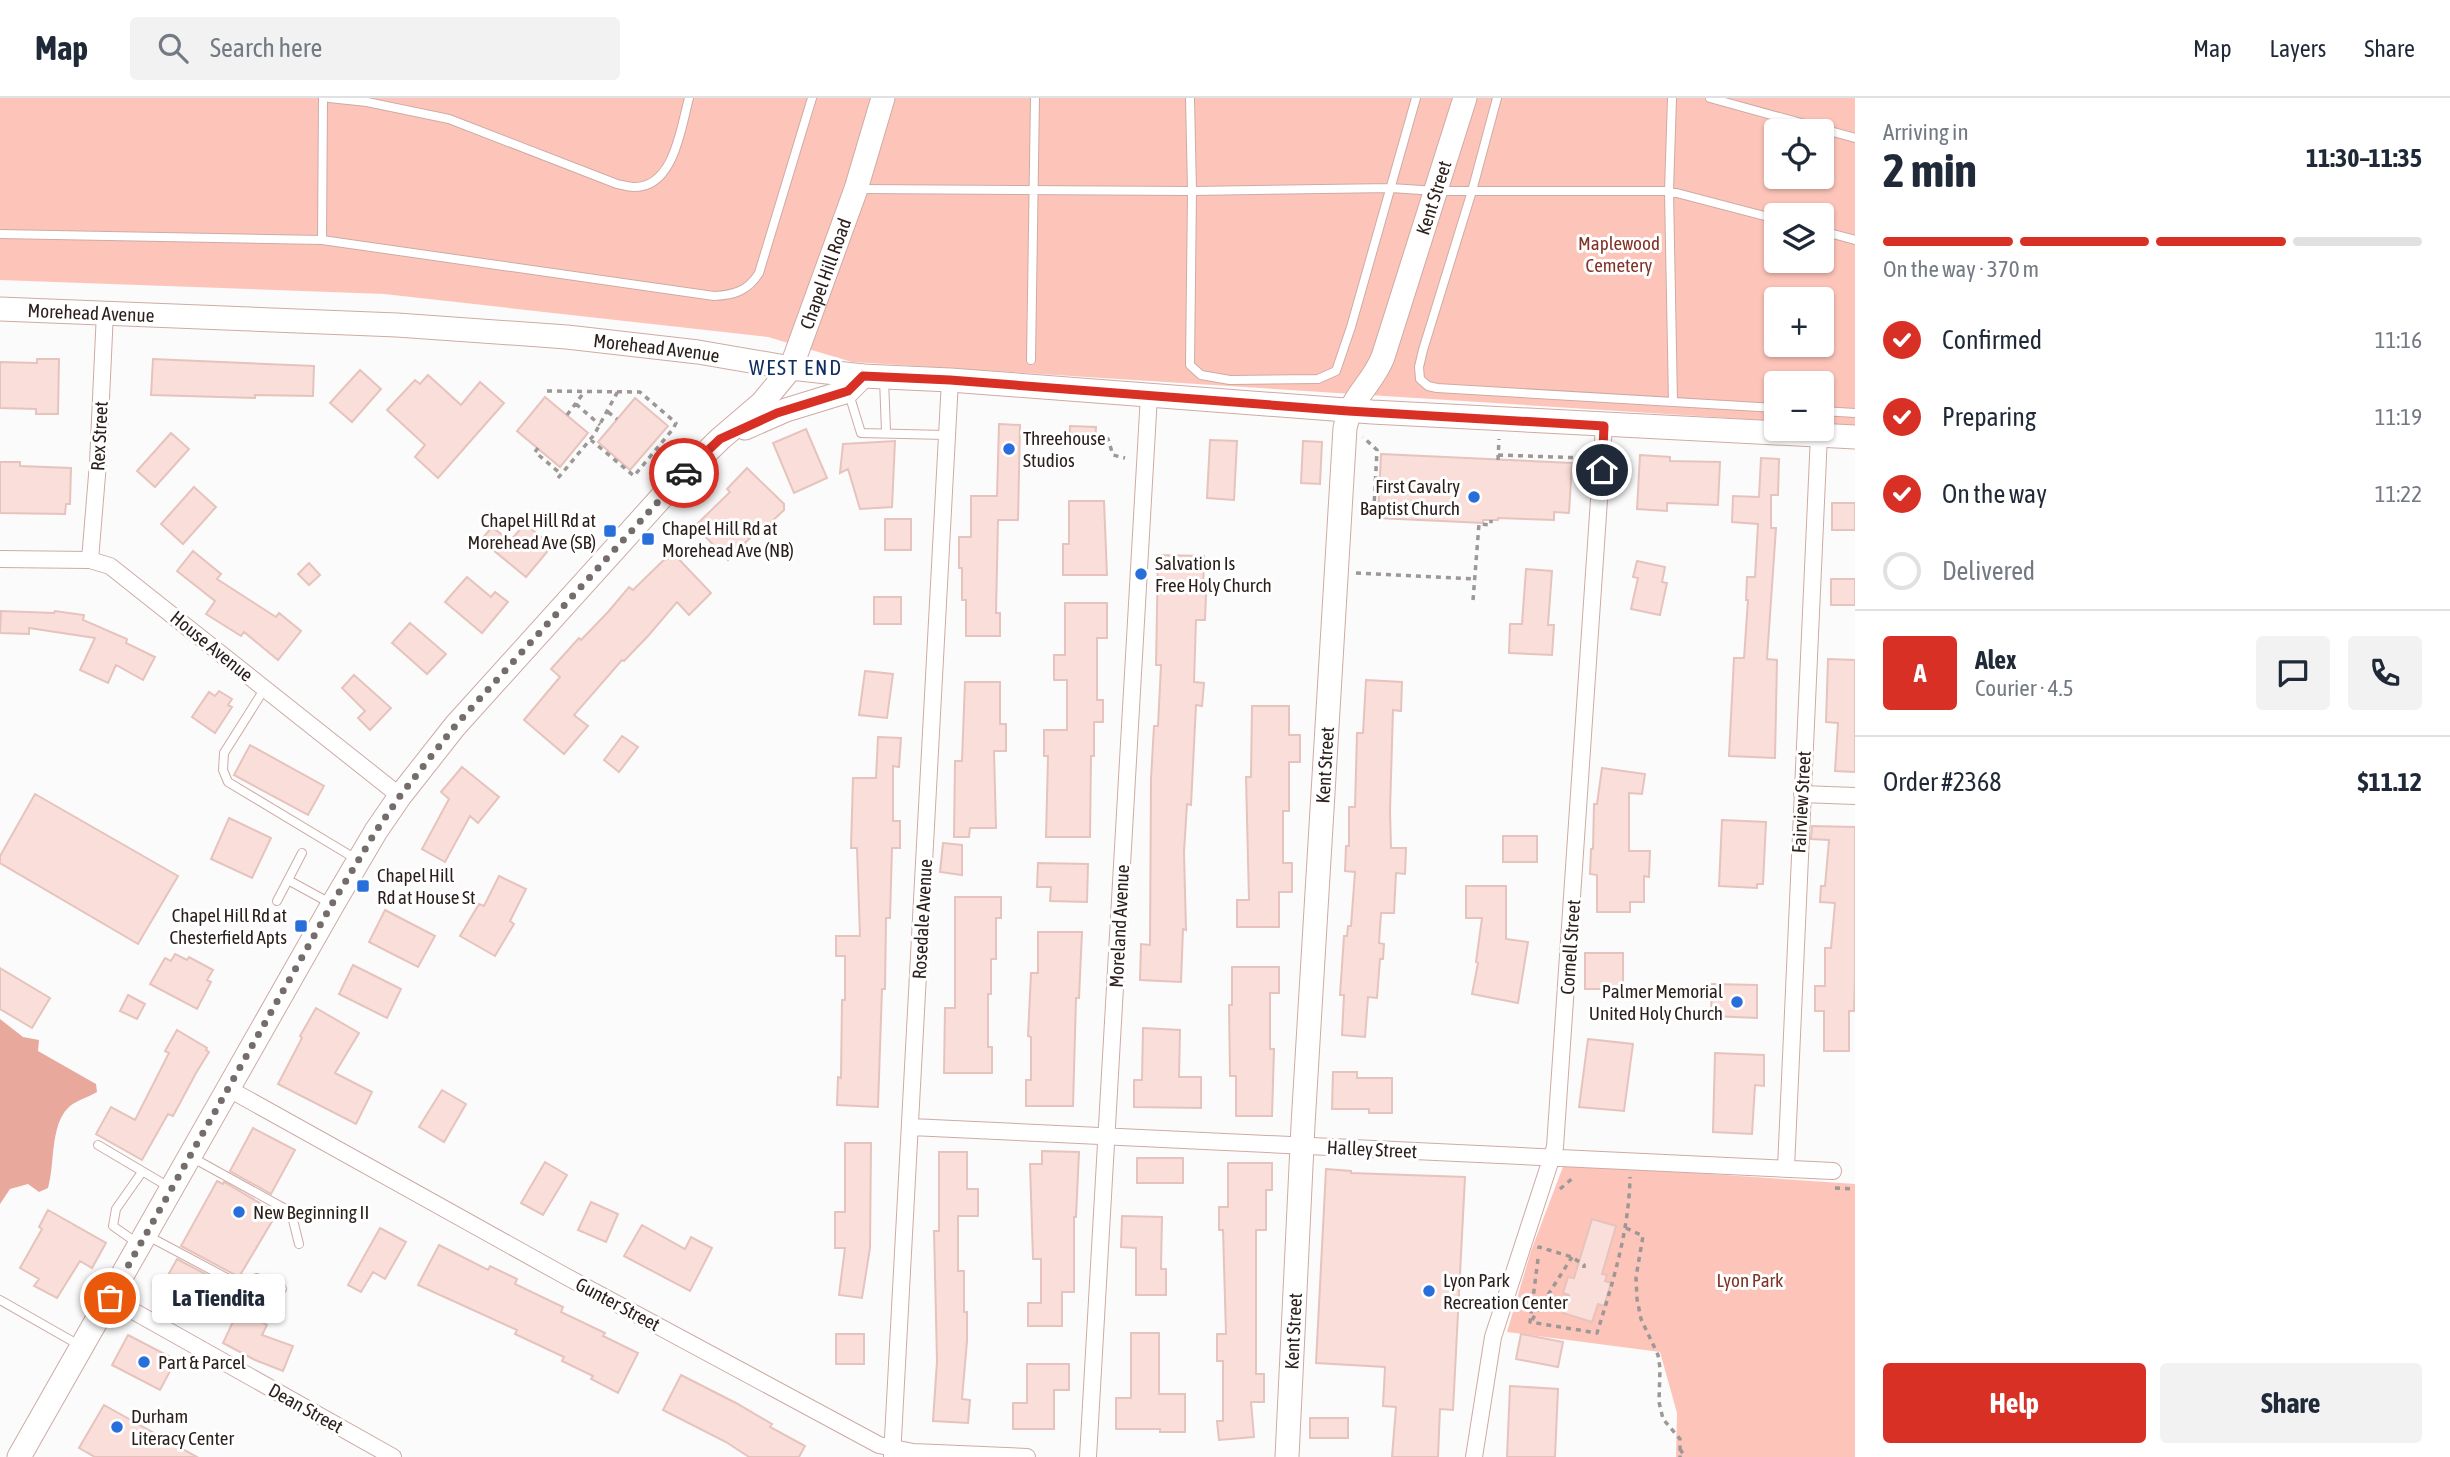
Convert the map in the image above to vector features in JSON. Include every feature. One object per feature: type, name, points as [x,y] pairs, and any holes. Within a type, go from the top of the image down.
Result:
[{"type":"street","name":"Chapel Hill Road","points":[[19,1457],[332,904],[400,796],[455,726],[669,489],[769,396],[791,368],[856,189],[883,98]]},
{"type":"street","name":"Kent Street","points":[[1287,1457],[1302,1145],[1345,428],[1348,411],[1384,357],[1465,98]]},
{"type":"street","name":"Morehead Avenue","points":[[0,309],[397,325],[567,337],[698,352],[865,381],[950,380],[1348,411],[1764,433]]},
{"type":"street","name":"Rex Street","points":[[90,560],[98,463],[105,312]]},
{"type":"street","name":"Rosedale Avenue","points":[[892,1453],[950,380]]},
{"type":"street","points":[[720,439],[777,413],[865,381]]},
{"type":"street","name":"Moreland Avenue","points":[[1087,1457],[1149,395]]},
{"type":"street","name":"Cornell Street","points":[[1474,1457],[1493,1337],[1555,1147],[1604,426]]},
{"type":"street","name":"Morehead Avenue","points":[[1834,436],[1855,437]]},
{"type":"street","name":"Fairview Street","points":[[1786,1168],[1819,441]]},
{"type":"street","name":"House Avenue","points":[[0,559],[90,560],[110,566],[400,796]]},
{"type":"street","points":[[1801,794],[1855,796]]},
{"type":"street","name":"Gunter Street","points":[[229,1088],[567,1277],[846,1425],[892,1453],[1027,1457]]},
{"type":"street","name":"Halley Street","points":[[911,1126],[1833,1171]]},
{"type":"street","name":"Dean Street","points":[[110,1298],[393,1457]]},
{"type":"lane","points":[[322,240],[323,98]]},
{"type":"lane","points":[[329,98],[367,102],[449,119],[617,184],[635,188],[651,184],[663,175],[671,162],[689,98]]},
{"type":"lane","points":[[0,234],[322,240],[714,296],[741,292],[752,284],[759,273],[813,98]]},
{"type":"lane","points":[[1031,360],[1035,98]]},
{"type":"lane","points":[[1190,98],[1190,365],[1200,375],[1230,380],[1318,379],[1336,371],[1416,98]]},
{"type":"lane","points":[[1497,98],[1472,191],[1423,350],[1419,374],[1424,384],[1437,388],[1764,407]]},
{"type":"lane","points":[[1672,98],[1669,191],[1673,402]]},
{"type":"lane","points":[[1710,98],[1855,138]]},
{"type":"lane","points":[[856,189],[1192,191],[1391,188],[1436,191],[1669,191],[1764,216]]},
{"type":"lane","points":[[1834,234],[1855,240]]},
{"type":"lane","points":[[865,381],[886,432]]},
{"type":"lane","points":[[865,381],[861,432],[946,435]]},
{"type":"lane","points":[[1834,412],[1855,413]]},
{"type":"lane","points":[[265,688],[224,754],[223,770],[228,782],[359,860]]},
{"type":"lane","points":[[277,901],[302,853]]},
{"type":"lane","points":[[288,880],[332,904]]},
{"type":"lane","points":[[98,1145],[172,1188]]},
{"type":"lane","points":[[190,1156],[291,1212],[299,1244]]},
{"type":"lane","points":[[142,1172],[116,1209],[113,1226],[238,1284],[257,1278],[282,1289]]},
{"type":"lane","points":[[0,1300],[82,1346]]},
{"type":"path","points":[[547,391],[643,393],[675,421],[675,427],[634,476],[591,440]]},
{"type":"path","points":[[567,415],[585,391]]},
{"type":"path","points":[[538,448],[535,452],[560,476],[591,440],[618,391]]},
{"type":"path","points":[[576,404],[600,425]]},
{"type":"path","points":[[607,412],[617,419]]},
{"type":"path","points":[[1354,506],[1374,507],[1377,481],[1377,450],[1359,433]]},
{"type":"path","points":[[1096,435],[1108,439],[1113,455],[1125,458]]},
{"type":"path","points":[[1499,439],[1498,457],[1587,458]]},
{"type":"path","points":[[650,447],[655,451]]},
{"type":"path","points":[[1473,600],[1479,524],[1490,525],[1491,520]]},
{"type":"path","points":[[1351,573],[1476,579]]},
{"type":"path","points":[[1558,1192],[1574,1177]]},
{"type":"path","points":[[1531,1322],[1597,1333],[1615,1276],[1626,1228],[1630,1179]]},
{"type":"path","points":[[1626,1228],[1643,1236],[1636,1278],[1637,1299],[1642,1319],[1658,1355],[1659,1402],[1663,1419],[1680,1438],[1680,1457]]},
{"type":"path","points":[[1528,1283],[1543,1236]]},
{"type":"path","points":[[1531,1322],[1539,1247]]},
{"type":"path","points":[[1539,1247],[1572,1256],[1584,1265],[1584,1268]]},
{"type":"path","points":[[1531,1322],[1572,1256]]},
{"type":"path","points":[[1679,1447],[1685,1457]]},
{"type":"green space","name":"Maplewood Cemetery","points":[[0,98],[1855,98],[1855,426],[1834,425],[1834,371],[1764,371],[1764,420],[852,362],[768,337],[384,294],[0,280]]},
{"type":"green space","name":"Lyon Park","points":[[1564,1164],[1855,1184],[1855,1457],[1676,1457],[1677,1413],[1660,1352],[1507,1332],[1531,1251]]},
{"type":"shaded area","points":[[0,1019],[23,1037],[39,1040],[38,1051],[96,1084],[97,1092],[74,1103],[62,1116],[56,1135],[48,1188],[39,1192],[28,1184],[10,1189],[0,1204]]},
{"type":"building","points":[[37,359],[59,359],[58,414],[36,414],[36,409],[0,408],[0,362],[37,363]]},
{"type":"building","points":[[153,359],[314,366],[313,396],[255,395],[255,398],[151,395]]},
{"type":"building","points":[[360,370],[381,389],[352,422],[330,403]]},
{"type":"building","points":[[428,375],[461,405],[480,382],[504,403],[438,478],[415,457],[425,445],[387,410],[415,380],[420,384]]},
{"type":"building","points":[[545,397],[588,433],[560,467],[517,431]]},
{"type":"building","points":[[635,398],[668,426],[630,470],[598,442]]},
{"type":"building","points":[[999,424],[1020,425],[1018,520],[998,520],[996,613],[1000,613],[1000,636],[966,636],[966,600],[962,600],[959,537],[971,537],[971,496],[997,496]]},
{"type":"building","points":[[1070,426],[1096,427],[1095,445],[1069,443]]},
{"type":"building","points":[[806,429],[827,478],[794,493],[773,443]]},
{"type":"building","points":[[171,433],[189,449],[155,487],[137,471]]},
{"type":"building","points":[[1210,440],[1237,441],[1234,500],[1207,498]]},
{"type":"building","points":[[895,441],[892,507],[860,509],[848,469],[840,473],[843,444]]},
{"type":"building","points":[[1303,441],[1322,442],[1320,484],[1301,483]]},
{"type":"building","name":"First Cavalry Baptist Church","points":[[1381,454],[1572,463],[1569,513],[1554,512],[1554,520],[1498,518],[1483,520],[1483,523],[1378,518]]},
{"type":"building","points":[[1640,455],[1670,457],[1670,461],[1720,462],[1718,505],[1667,503],[1667,511],[1637,509]]},
{"type":"building","points":[[1761,458],[1779,459],[1778,495],[1771,495],[1771,528],[1776,528],[1767,659],[1777,660],[1775,758],[1729,756],[1734,658],[1744,658],[1747,577],[1755,577],[1758,524],[1732,522],[1733,496],[1759,497]]},
{"type":"building","points":[[0,462],[20,462],[20,466],[71,468],[70,504],[66,504],[65,514],[0,513]]},
{"type":"building","points":[[747,468],[784,504],[784,510],[766,527],[763,525],[728,560],[695,526],[730,492],[727,489]]},
{"type":"building","points":[[194,487],[216,507],[183,544],[161,524]]},
{"type":"building","points":[[1069,501],[1104,501],[1107,575],[1063,575],[1063,544],[1069,544]]},
{"type":"building","points":[[1832,503],[1855,503],[1855,530],[1832,530]]},
{"type":"building","points":[[885,519],[911,519],[911,550],[885,550]]},
{"type":"building","points":[[525,524],[552,546],[526,577],[481,540],[492,527],[510,541]]},
{"type":"building","points":[[193,551],[221,574],[217,579],[276,617],[279,613],[301,631],[278,660],[244,632],[241,636],[206,614],[215,601],[177,571]]},
{"type":"building","points":[[672,552],[711,593],[689,615],[677,602],[648,636],[622,660],[574,715],[588,726],[564,754],[524,720],[560,677],[551,669],[629,587],[633,590]]},
{"type":"building","points":[[1158,555],[1204,556],[1205,620],[1196,620],[1194,682],[1204,683],[1202,706],[1196,705],[1191,805],[1187,804],[1184,852],[1186,930],[1183,929],[1181,982],[1140,980],[1141,944],[1150,945],[1151,779],[1154,726],[1158,726],[1161,665],[1156,665]]},
{"type":"building","points":[[1637,561],[1665,567],[1662,582],[1667,583],[1660,615],[1631,609],[1638,578],[1633,577]]},
{"type":"building","points":[[309,563],[320,575],[309,585],[298,574]]},
{"type":"building","points":[[1526,569],[1552,571],[1548,625],[1554,625],[1552,655],[1509,653],[1510,624],[1522,624]]},
{"type":"building","points":[[467,577],[491,597],[495,592],[508,602],[482,633],[445,602]]},
{"type":"building","points":[[1831,579],[1855,579],[1855,605],[1831,605]]},
{"type":"building","points":[[874,597],[901,597],[901,624],[874,624]]},
{"type":"building","points":[[1065,603],[1107,603],[1107,638],[1097,638],[1097,700],[1103,700],[1103,722],[1094,722],[1090,837],[1046,837],[1048,756],[1044,756],[1044,730],[1067,730],[1067,680],[1054,680],[1054,655],[1065,655]]},
{"type":"building","points":[[1,611],[55,611],[84,615],[83,620],[127,639],[126,643],[155,657],[143,680],[116,665],[108,683],[80,670],[95,638],[29,628],[29,634],[0,633]]},
{"type":"building","points":[[410,623],[446,654],[427,674],[392,643]]},
{"type":"building","points":[[1828,659],[1855,660],[1855,772],[1835,771],[1838,723],[1826,722]]},
{"type":"building","points":[[865,671],[893,674],[887,718],[859,715]]},
{"type":"building","points":[[354,675],[391,708],[370,730],[358,718],[365,711],[342,688]]},
{"type":"building","points":[[1366,680],[1402,682],[1401,711],[1393,710],[1390,811],[1391,848],[1406,848],[1405,874],[1396,873],[1394,913],[1381,913],[1379,943],[1384,944],[1383,959],[1380,959],[1377,998],[1368,997],[1365,1037],[1342,1035],[1344,995],[1340,995],[1344,936],[1347,936],[1348,926],[1351,926],[1355,872],[1345,871],[1346,846],[1349,846],[1349,807],[1355,807],[1357,733],[1363,733]]},
{"type":"building","points":[[965,682],[1000,682],[1000,724],[1006,724],[1006,751],[994,751],[996,828],[970,828],[969,837],[954,837],[955,761],[962,761]]},
{"type":"building","points":[[219,691],[232,699],[228,705],[232,707],[215,733],[192,717],[209,692],[215,696]]},
{"type":"building","points":[[1252,706],[1289,706],[1289,735],[1300,735],[1300,762],[1289,762],[1289,811],[1283,811],[1283,863],[1292,863],[1292,892],[1279,892],[1279,927],[1237,927],[1237,900],[1249,900],[1246,777],[1251,777]]},
{"type":"building","points":[[622,736],[638,747],[619,772],[604,760]]},
{"type":"building","points":[[878,737],[901,738],[899,767],[893,766],[893,821],[900,821],[900,848],[892,848],[890,918],[886,918],[878,1107],[837,1105],[838,1077],[841,1078],[845,956],[836,956],[836,936],[860,936],[857,848],[851,848],[853,778],[876,778]]},
{"type":"building","points":[[250,745],[324,786],[308,815],[234,775]]},
{"type":"building","points":[[462,767],[499,797],[478,823],[470,816],[445,862],[422,849],[449,799],[441,792]]},
{"type":"building","points":[[1602,768],[1645,774],[1642,794],[1629,793],[1629,851],[1650,851],[1649,877],[1644,876],[1644,902],[1630,902],[1630,912],[1597,912],[1597,875],[1590,874],[1594,804],[1597,804]]},
{"type":"building","points":[[35,794],[178,876],[138,944],[0,863],[0,856]]},
{"type":"building","points":[[229,818],[271,838],[252,878],[211,859]]},
{"type":"building","points":[[1722,820],[1766,822],[1763,884],[1757,884],[1757,888],[1719,886]]},
{"type":"building","points":[[1812,826],[1855,827],[1855,977],[1854,1011],[1849,1011],[1849,1051],[1824,1051],[1824,1011],[1815,1011],[1815,986],[1825,986],[1825,948],[1831,948],[1835,903],[1820,902],[1821,886],[1825,886],[1829,840],[1811,839]]},
{"type":"building","points":[[1503,836],[1537,836],[1537,862],[1503,862]]},
{"type":"building","points":[[943,843],[962,845],[962,875],[940,872]]},
{"type":"building","points":[[1038,863],[1088,864],[1087,902],[1050,901],[1051,887],[1037,887]]},
{"type":"building","points":[[499,876],[526,889],[510,921],[514,924],[495,956],[460,936],[479,904],[484,906]]},
{"type":"building","points":[[1466,886],[1506,886],[1506,939],[1528,942],[1518,1003],[1472,994],[1482,918],[1466,918]]},
{"type":"building","points":[[955,897],[1001,897],[1001,918],[996,918],[996,959],[991,959],[991,994],[988,994],[988,1047],[992,1047],[992,1073],[944,1073],[945,1008],[955,1008]]},
{"type":"building","points":[[385,910],[435,936],[418,967],[369,942]]},
{"type":"building","points":[[1038,932],[1082,932],[1079,998],[1076,998],[1073,1106],[1026,1106],[1026,1080],[1031,1080],[1031,1037],[1028,1036],[1031,973],[1038,973]]},
{"type":"building","points":[[1585,953],[1623,953],[1623,989],[1585,989]]},
{"type":"building","points":[[175,954],[187,960],[189,957],[213,970],[207,980],[211,982],[197,1009],[150,984],[165,958],[171,961]]},
{"type":"building","points":[[353,965],[401,989],[387,1018],[339,994]]},
{"type":"building","points":[[1232,967],[1279,967],[1279,993],[1270,993],[1270,1049],[1274,1049],[1272,1116],[1236,1116],[1236,1076],[1230,1076],[1229,1005],[1232,1005]]},
{"type":"building","points":[[0,968],[50,998],[32,1028],[0,1009]]},
{"type":"building","name":"Palmer Memorial United Holy Church","points":[[1712,984],[1757,985],[1757,1018],[1711,1016]]},
{"type":"building","points":[[128,995],[145,1004],[137,1019],[120,1011]]},
{"type":"building","points":[[316,1008],[359,1033],[335,1073],[372,1092],[356,1124],[278,1084]]},
{"type":"building","points":[[1143,1028],[1180,1030],[1179,1077],[1201,1077],[1201,1108],[1134,1107],[1134,1080],[1142,1080]]},
{"type":"building","points":[[177,1030],[207,1048],[209,1052],[173,1116],[168,1114],[142,1160],[96,1134],[111,1107],[135,1120],[169,1053],[165,1051]]},
{"type":"building","points":[[1588,1039],[1633,1044],[1624,1111],[1579,1107]]},
{"type":"building","points":[[1715,1053],[1764,1055],[1764,1086],[1755,1085],[1752,1134],[1713,1132]]},
{"type":"building","points":[[1333,1072],[1357,1072],[1357,1078],[1392,1078],[1392,1113],[1369,1113],[1369,1109],[1332,1109]]},
{"type":"building","points":[[442,1090],[466,1104],[444,1142],[419,1127]]},
{"type":"building","points":[[253,1128],[295,1150],[271,1194],[230,1171]]},
{"type":"building","points":[[845,1143],[871,1143],[870,1248],[862,1298],[839,1295],[845,1248],[835,1248],[835,1212],[845,1212]]},
{"type":"building","points":[[1042,1151],[1079,1152],[1074,1217],[1074,1292],[1062,1292],[1062,1326],[1028,1326],[1028,1303],[1041,1303],[1041,1259],[1033,1259],[1030,1164],[1042,1164]]},
{"type":"building","points":[[939,1152],[967,1152],[967,1189],[978,1189],[978,1216],[958,1216],[958,1271],[964,1271],[964,1312],[967,1312],[962,1399],[970,1400],[968,1423],[933,1421],[937,1361],[934,1231],[939,1231]]},
{"type":"building","points":[[1137,1158],[1183,1158],[1183,1183],[1137,1183]]},
{"type":"building","points":[[545,1162],[567,1175],[543,1215],[521,1203]]},
{"type":"building","points":[[1228,1163],[1272,1163],[1272,1190],[1266,1190],[1266,1230],[1256,1230],[1256,1374],[1264,1374],[1264,1402],[1251,1402],[1254,1437],[1219,1440],[1217,1421],[1223,1421],[1223,1361],[1217,1361],[1217,1334],[1226,1334],[1223,1230],[1219,1230],[1219,1207],[1228,1207]]},
{"type":"building","name":"Lyon Park Recreation Center","points":[[1326,1169],[1351,1173],[1465,1177],[1453,1410],[1440,1409],[1438,1457],[1392,1457],[1396,1407],[1383,1406],[1385,1367],[1316,1363]]},
{"type":"building","points":[[217,1181],[223,1184],[224,1182],[277,1213],[239,1277],[181,1246]]},
{"type":"building","points":[[591,1202],[618,1214],[606,1242],[578,1230]]},
{"type":"building","points":[[48,1210],[106,1243],[92,1268],[80,1261],[57,1298],[34,1286],[39,1279],[20,1268],[42,1229],[39,1227]]},
{"type":"building","points":[[1122,1216],[1162,1217],[1161,1269],[1166,1269],[1166,1295],[1136,1295],[1136,1248],[1121,1247]]},
{"type":"building","points":[[1592,1219],[1616,1226],[1602,1274],[1607,1275],[1605,1281],[1611,1283],[1604,1306],[1598,1304],[1592,1322],[1563,1313],[1569,1295],[1563,1293],[1568,1277],[1574,1278]]},
{"type":"building","points":[[642,1225],[685,1249],[691,1237],[712,1248],[690,1291],[624,1256]]},
{"type":"building","points":[[380,1228],[406,1242],[385,1279],[373,1272],[361,1292],[348,1285]]},
{"type":"building","points":[[439,1245],[488,1270],[490,1266],[517,1279],[515,1284],[563,1307],[561,1312],[605,1333],[603,1336],[638,1353],[618,1393],[591,1379],[593,1376],[562,1361],[564,1357],[515,1334],[517,1330],[418,1285]]},
{"type":"building","points":[[177,1259],[234,1289],[231,1295],[242,1300],[231,1322],[199,1306],[192,1317],[156,1297]]},
{"type":"building","points":[[238,1311],[267,1325],[262,1335],[293,1346],[283,1371],[223,1343]]},
{"type":"building","points":[[1131,1333],[1159,1333],[1159,1394],[1185,1394],[1185,1432],[1116,1429],[1116,1398],[1131,1398]]},
{"type":"building","points":[[836,1334],[864,1334],[864,1364],[836,1364]]},
{"type":"building","points":[[1521,1334],[1563,1342],[1558,1367],[1516,1359]]},
{"type":"building","name":"Part & Parcel","points":[[128,1335],[176,1360],[160,1390],[112,1365]]},
{"type":"building","points":[[1027,1364],[1069,1364],[1069,1390],[1054,1390],[1054,1429],[1013,1429],[1013,1403],[1027,1403]]},
{"type":"building","points":[[681,1375],[736,1403],[772,1424],[770,1427],[805,1446],[799,1457],[749,1457],[726,1442],[663,1410]]},
{"type":"building","points":[[1510,1386],[1558,1389],[1555,1457],[1507,1457]]},
{"type":"building","name":"Durham Literacy Center","points":[[104,1405],[197,1457],[95,1457],[79,1448]]},
{"type":"building","points":[[1310,1418],[1348,1418],[1348,1438],[1310,1438]]},
{"type":"way so far","points":[[110,1298],[332,904],[400,796],[455,726],[684,473]]},
{"type":"place","name":"Threehouse Studios","points":[[1009,449]]},
{"type":"place","name":"First Cavalry Baptist Church","points":[[1474,497]]},
{"type":"place","name":"Chapel Hill Rd at Morehead Ave (SB)","points":[[610,531]]},
{"type":"place","name":"Chapel Hill Rd at Morehead Ave (NB)","points":[[648,539]]},
{"type":"place","name":"Salvation Is Free Holy Church","points":[[1141,574]]},
{"type":"place","name":"Chapel Hill Rd at House St","points":[[363,886]]},
{"type":"place","name":"Chapel Hill Rd at Chesterfield Apts","points":[[301,926]]},
{"type":"place","name":"Palmer Memorial United Holy Church","points":[[1737,1002]]},
{"type":"place","name":"New Beginning II","points":[[239,1212]]},
{"type":"place","name":"Lyon Park Recreation Center","points":[[1429,1291]]},
{"type":"place","name":"La Tiendita","points":[[110,1298]]},
{"type":"place","name":"Part & Parcel","points":[[144,1362]]},
{"type":"place","name":"Durham Literacy Center","points":[[117,1427]]},
{"type":"district","name":"WEST END","points":[[796,368]]},
{"type":"route","points":[[684,473],[720,439],[777,413],[848,391],[863,376],[950,380],[1348,411],[1604,426],[1602,470]]}]
